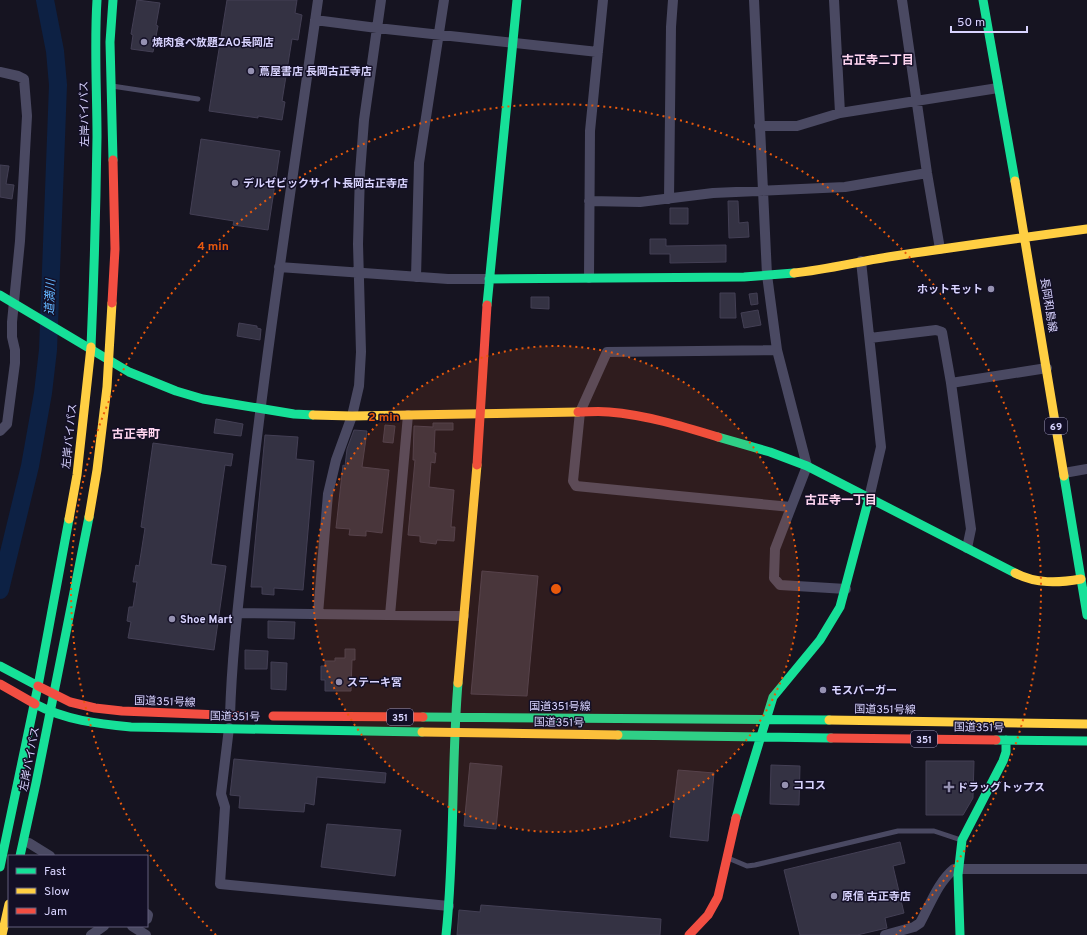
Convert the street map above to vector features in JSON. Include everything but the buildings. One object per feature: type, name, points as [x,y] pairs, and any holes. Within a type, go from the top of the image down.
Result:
[{"type":"main road","name":"左岸バイパス","points":[[0,867],[35,704],[54,593],[77,475],[91,350],[96,257],[97,135],[95,36],[97,0]]},
{"type":"main road","name":"左岸バイパス","points":[[20,855],[95,484],[110,361],[115,249],[110,42],[113,0]]},
{"type":"main road","points":[[446,935],[452,853],[455,718],[480,414],[488,279],[517,0]]},
{"type":"main road","name":"長岡和島線","points":[[983,0],[1025,237],[1087,615]]},
{"type":"main road","points":[[97,135],[102,118],[103,89],[111,86]]},
{"type":"main road","points":[[488,279],[714,278],[767,275],[812,271],[861,261],[1087,229]]},
{"type":"main road","points":[[0,295],[129,372],[176,391],[204,399],[294,414],[352,416],[608,412],[666,422],[762,450],[807,466],[1020,576],[1036,582],[1058,583],[1081,579]]},
{"type":"main road","points":[[688,935],[708,915],[715,901],[727,858],[735,821],[773,697],[820,640],[840,607],[870,498]]},
{"type":"main road","name":"国道351号線","points":[[0,666],[70,702],[95,708],[122,711],[230,716],[766,719],[1087,724]]},
{"type":"main road","name":"国道351号","points":[[0,684],[50,712],[110,726],[455,733],[1087,741]]},
{"type":"main road","points":[[960,935],[959,869],[962,840],[1003,761],[1006,752],[1006,740]]},
{"type":"main road","points":[[2,935],[8,908]]},
{"type":"street","points":[[230,716],[238,613],[260,409],[318,0]]},
{"type":"street","points":[[318,614],[328,494],[336,460],[352,416],[359,386],[361,352],[358,236],[362,137],[381,0]]},
{"type":"street","points":[[416,277],[419,163],[440,34],[444,0]]},
{"type":"street","points":[[589,278],[590,131],[603,0]]},
{"type":"street","points":[[670,199],[671,27],[673,0]]},
{"type":"street","points":[[754,0],[767,275],[777,350],[807,466],[775,549],[774,578],[780,585],[846,589]]},
{"type":"street","points":[[834,0],[840,113]]},
{"type":"street","points":[[902,0],[927,172],[940,249]]},
{"type":"street","points":[[315,20],[598,52]]},
{"type":"street","points":[[0,72],[24,79],[27,116],[20,241],[15,304],[12,322],[15,363],[7,424],[0,431]]},
{"type":"street","points":[[760,126],[797,126],[840,113],[998,88]]},
{"type":"street","points":[[589,201],[640,202],[713,193],[845,187],[927,172]]},
{"type":"street","points":[[861,261],[881,448],[870,498]]},
{"type":"street","points":[[279,267],[358,274],[448,279],[488,279]]},
{"type":"street","points":[[870,338],[936,330],[942,332],[951,384],[971,529],[968,548]]},
{"type":"street","points":[[777,350],[607,352],[580,412],[573,481],[576,486],[791,507]]},
{"type":"street","points":[[951,384],[1047,368]]},
{"type":"street","points":[[390,615],[408,415]]},
{"type":"street","points":[[1064,473],[1087,469]]},
{"type":"street","points":[[238,613],[464,616]]},
{"type":"street","points":[[229,728],[221,794],[225,807],[220,884],[449,906]]},
{"type":"street","points":[[29,843],[48,855]]},
{"type":"street","points":[[884,935],[914,927],[920,923],[946,876],[954,869],[1087,869]]},
{"type":"street","points":[[91,935],[103,927]]},
{"type":"street","points":[[134,927],[145,933]]},
{"type":"lane","points":[[111,86],[198,99]]},
{"type":"lane","points":[[727,858],[747,866],[755,865],[898,831],[934,831],[962,840]]},
{"type":"waterway","name":"道満川","points":[[0,590],[30,466],[43,393],[48,350],[58,85],[55,51],[45,0]]},
{"type":"traffic: fast","points":[[91,347],[97,163],[97,0]]},
{"type":"traffic: fast","points":[[113,0],[110,42],[113,160]]},
{"type":"traffic: fast","points":[[487,305],[517,0]]},
{"type":"traffic: fast","points":[[983,0],[1015,181]]},
{"type":"traffic: fast","points":[[489,279],[744,277],[794,273]]},
{"type":"traffic: fast","points":[[0,295],[129,372],[176,391],[203,399],[294,414],[313,415]]},
{"type":"traffic: fast","points":[[718,437],[770,452],[807,466],[1015,573]]},
{"type":"traffic: fast","points":[[1064,476],[1087,615]]},
{"type":"traffic: fast","points":[[736,818],[773,697],[820,640],[840,607],[869,498]]},
{"type":"traffic: fast","points":[[20,855],[89,517]]},
{"type":"traffic: fast","points":[[0,867],[38,686],[69,519]]},
{"type":"traffic: fast","points":[[0,666],[38,686]]},
{"type":"traffic: fast","points":[[446,935],[451,872],[454,746],[458,683]]},
{"type":"traffic: fast","points":[[35,704],[70,718],[94,723],[131,727],[422,732]]},
{"type":"traffic: fast","points":[[423,717],[829,720]]},
{"type":"traffic: fast","points":[[618,735],[831,738]]},
{"type":"traffic: fast","points":[[996,740],[1087,741]]},
{"type":"traffic: fast","points":[[960,935],[958,875],[962,840],[1003,761],[1006,752],[1006,740]]},
{"type":"traffic: slow","points":[[1015,181],[1064,476]]},
{"type":"traffic: slow","points":[[794,273],[888,257],[1087,229]]},
{"type":"traffic: slow","points":[[89,517],[97,470],[107,387],[112,303]]},
{"type":"traffic: slow","points":[[69,519],[77,475],[91,347]]},
{"type":"traffic: slow","points":[[313,415],[352,416],[578,412]]},
{"type":"traffic: slow","points":[[458,683],[477,465]]},
{"type":"traffic: slow","points":[[1015,573],[1023,577],[1047,582],[1081,579]]},
{"type":"traffic: slow","points":[[829,720],[1087,724]]},
{"type":"traffic: slow","points":[[422,732],[618,735]]},
{"type":"traffic: slow","points":[[2,935],[8,908]]},
{"type":"traffic: jam","points":[[112,303],[115,249],[113,160]]},
{"type":"traffic: jam","points":[[477,465],[487,305]]},
{"type":"traffic: jam","points":[[578,412],[623,413],[650,418],[718,437]]},
{"type":"traffic: jam","points":[[0,684],[35,704]]},
{"type":"traffic: jam","points":[[38,686],[70,702],[95,708],[122,711],[245,716]]},
{"type":"traffic: jam","points":[[273,716],[423,717]]},
{"type":"traffic: jam","points":[[831,738],[996,740]]},
{"type":"traffic: jam","points":[[689,935],[708,915],[718,897],[736,818]]},
{"type":"place","name":"焼肉食べ放題ZAO長岡店","points":[[144,42]]},
{"type":"place","name":"蔦屋書店 長岡古正寺店","points":[[251,71]]},
{"type":"place","name":"デルゼビックサイト長岡古正寺店","points":[[235,183]]},
{"type":"place","name":"ホットモット","points":[[991,289]]},
{"type":"place","name":"Shoe Mart","points":[[172,619]]},
{"type":"place","name":"ステーキ宮","points":[[339,682]]},
{"type":"place","name":"モスバーガー","points":[[823,690]]},
{"type":"place","name":"ココス","points":[[785,785]]},
{"type":"place","name":"ドラッグトップス","points":[[949,787]]},
{"type":"place","name":"原信 古正寺店","points":[[834,896]]},
{"type":"district","name":"古正寺二丁目","points":[[878,60]]},
{"type":"district","name":"古正寺町","points":[[136,434]]},
{"type":"district","name":"古正寺一丁目","points":[[841,500]]}]
